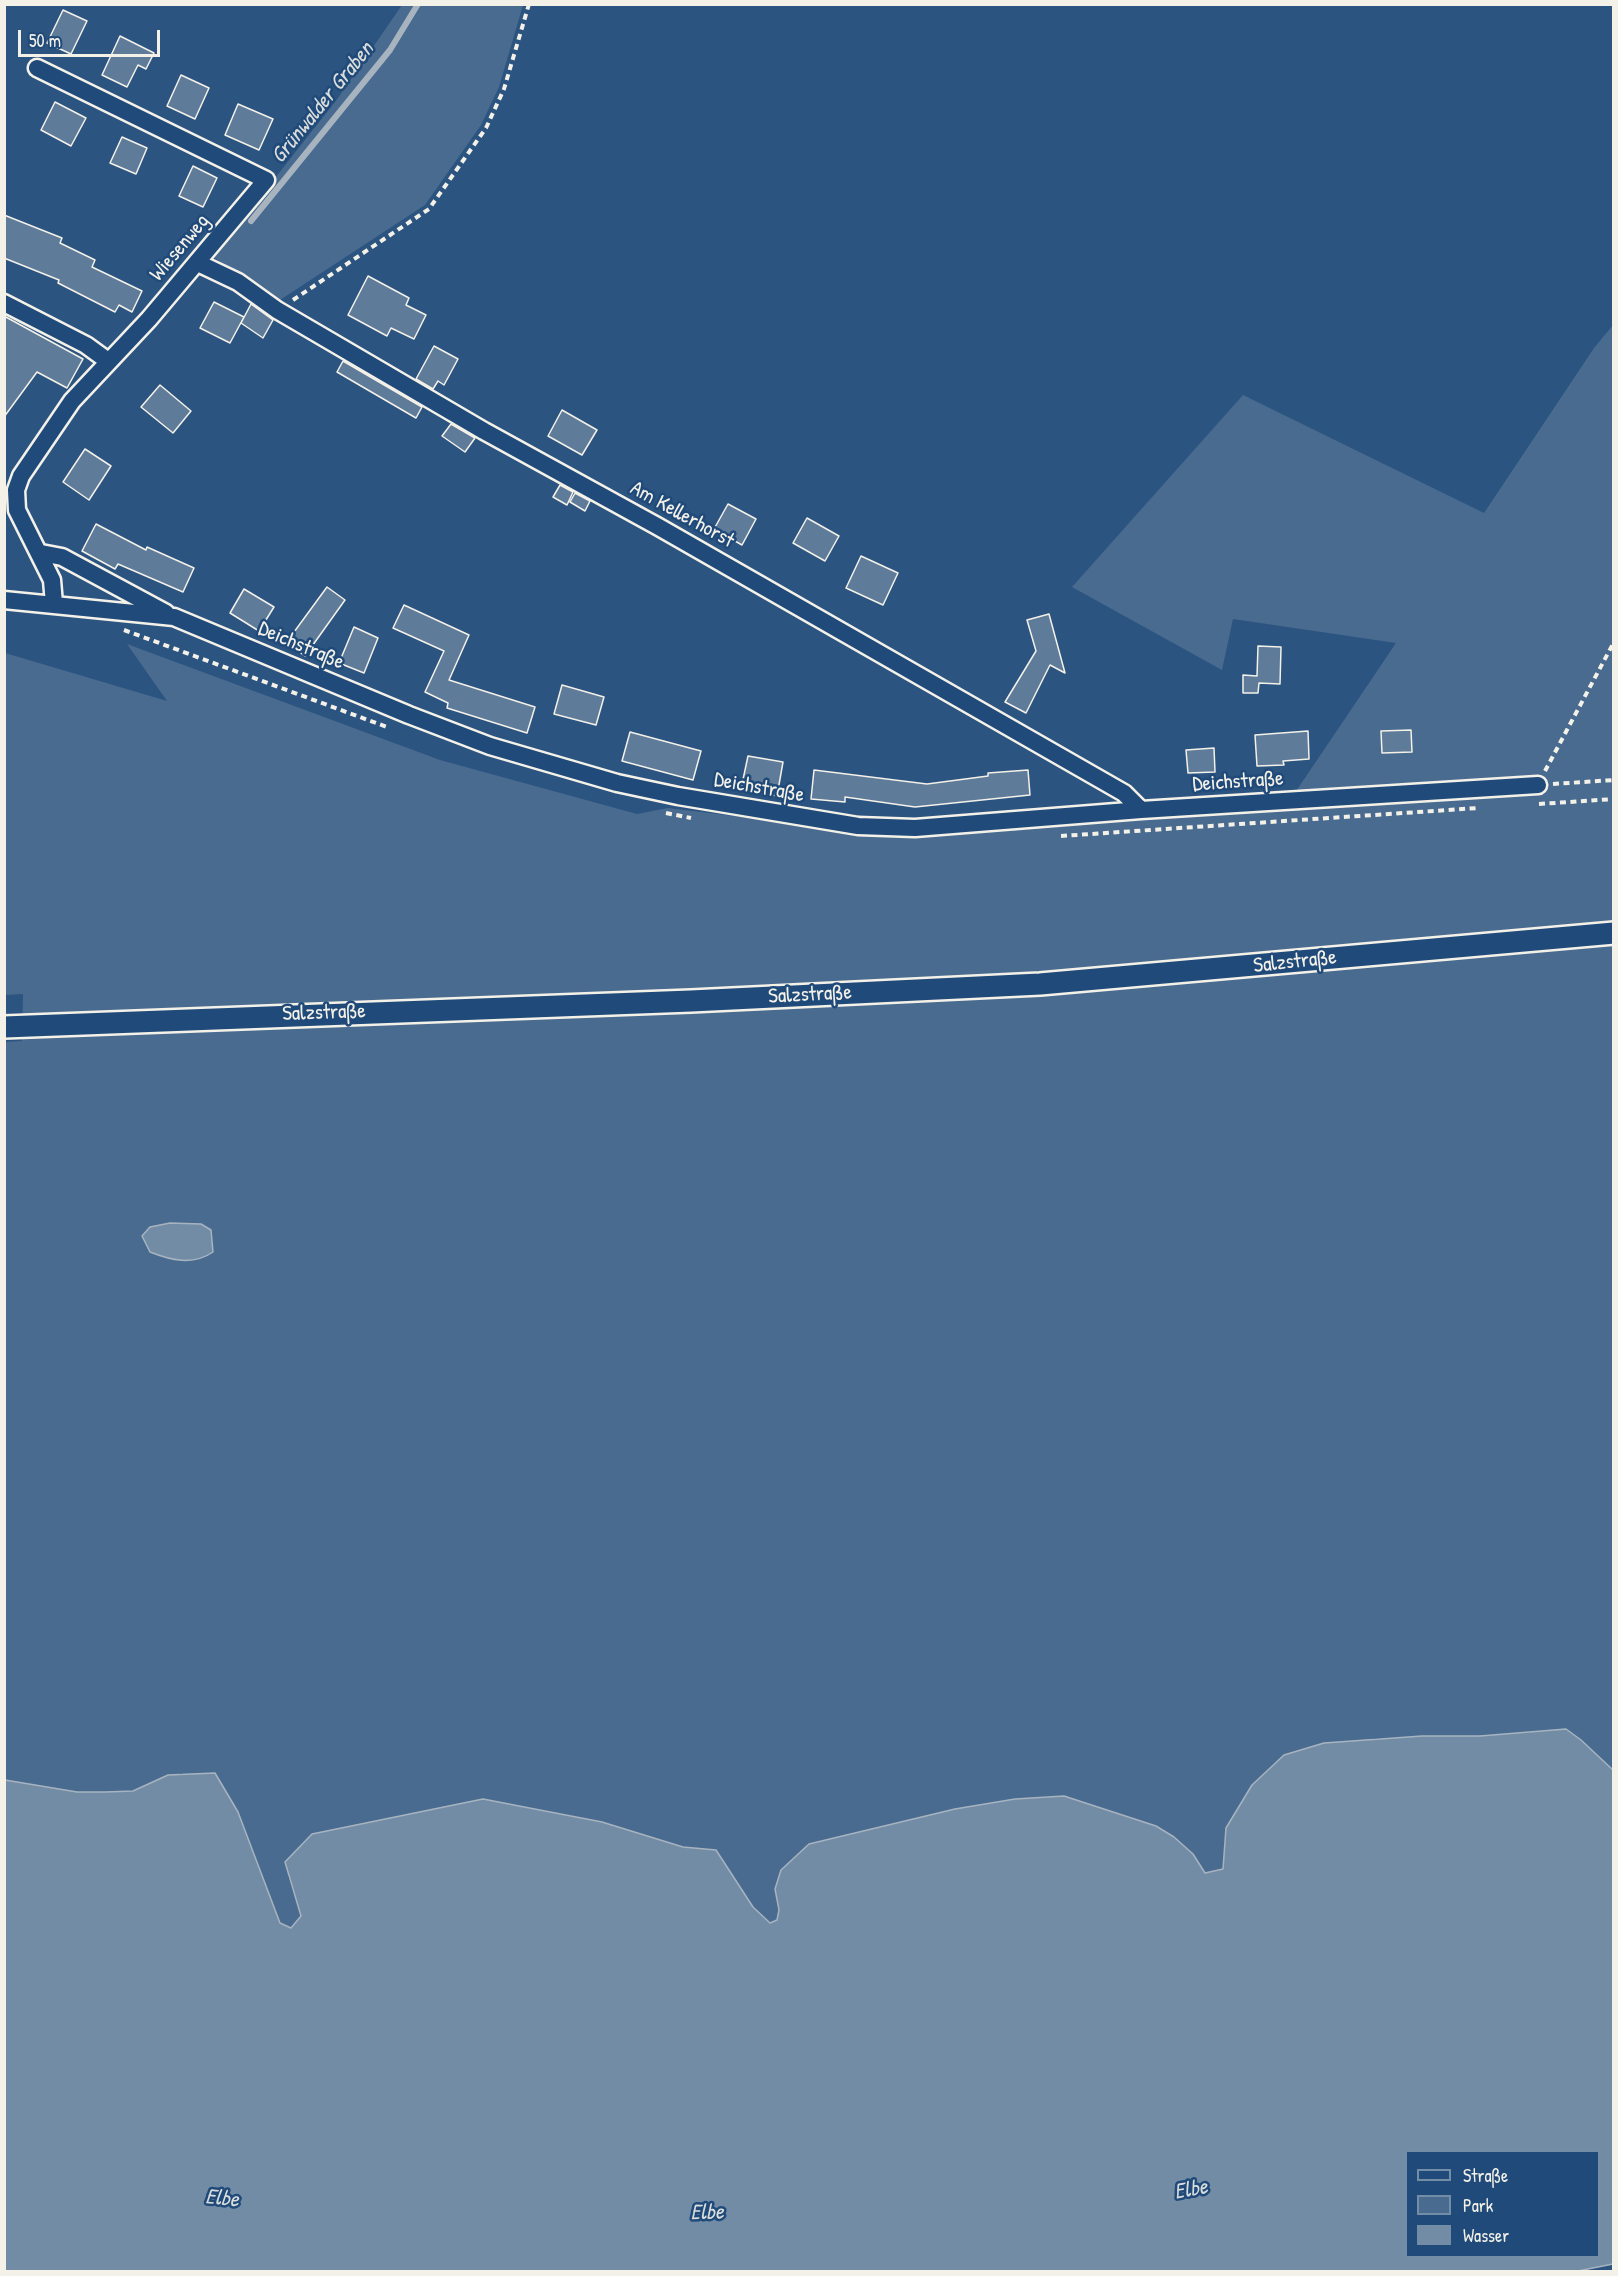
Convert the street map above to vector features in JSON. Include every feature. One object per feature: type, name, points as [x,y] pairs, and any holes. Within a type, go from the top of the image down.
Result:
[{"type":"street","name":"Wiesenweg","points":[[37,68],[266,180],[198,263],[108,361],[53,426],[21,476],[16,490],[17,510],[52,580],[54,604]]},
{"type":"street","name":"Am Kellerhorst","points":[[198,263],[238,282],[277,310],[484,430],[668,532],[1124,793],[1141,810]]},
{"type":"street","points":[[4,303],[86,345],[108,361]]},
{"type":"street","points":[[40,553],[62,557],[174,617]]},
{"type":"street","name":"Deichstraße","points":[[4,600],[174,617],[409,715],[490,746],[616,783],[678,796],[858,826],[915,828],[1141,810],[1538,785]]},
{"type":"street","name":"Salzstraße","points":[[4,1027],[691,1001],[1040,984],[1614,933]]},
{"type":"path","points":[[277,310],[429,209],[486,128],[504,89],[529,4]]},
{"type":"path","points":[[120,629],[392,729]]},
{"type":"path","points":[[1538,785],[1614,642]]},
{"type":"path","points":[[1538,785],[1614,780]]},
{"type":"path","points":[[1538,804],[1614,799]]},
{"type":"path","points":[[1057,836],[1479,808]]},
{"type":"path","points":[[655,810],[700,819]]},
{"type":"green space","points":[[402,5],[523,5],[499,87],[481,125],[425,205],[280,300],[213,257],[338,98]]},
{"type":"green space","points":[[1613,325],[1613,1770],[1581,1740],[1479,1736],[1374,1738],[1226,1828],[1223,1869],[1205,1873],[1193,1854],[1174,1837],[1156,1826],[1064,1796],[1015,1799],[775,1889],[779,1910],[777,1920],[770,1924],[753,1907],[716,1850],[683,1847],[602,1822],[527,1807],[288,1876],[301,1916],[291,1928],[280,1924],[238,1812],[182,1773],[134,1791],[104,1794],[5,1780],[4,1042],[22,1041],[23,994],[5,995],[5,653],[167,701],[127,644],[440,760],[637,814],[668,808],[850,830],[1286,806],[1396,643],[1233,619],[1222,670],[1072,587],[1243,395],[1484,513],[1594,348]],"holes":[[[170,1223],[213,1252],[204,1257],[186,1257],[142,1236],[150,1227]]]},
{"type":"water","points":[[170,1223],[201,1224],[211,1230],[213,1252],[198,1259],[182,1260],[150,1252],[142,1236],[150,1227]]},
{"type":"water","name":"Elbe","points":[[1566,1729],[1613,1770],[1613,2264],[1573,2272],[5,2271],[5,1780],[77,1792],[105,1792],[133,1791],[168,1775],[215,1773],[238,1812],[280,1923],[291,1928],[301,1916],[285,1862],[312,1834],[483,1799],[602,1822],[683,1847],[716,1850],[753,1907],[770,1923],[777,1920],[779,1910],[775,1889],[781,1870],[809,1844],[955,1809],[1015,1799],[1064,1796],[1156,1826],[1174,1837],[1193,1854],[1205,1873],[1223,1869],[1226,1828],[1252,1785],[1284,1755],[1324,1743],[1422,1736],[1480,1736]]},
{"type":"building","points":[[63,10],[87,21],[71,54],[47,43]]},
{"type":"building","points":[[120,36],[154,53],[146,69],[138,65],[127,87],[102,75]]},
{"type":"building","points":[[181,75],[209,88],[195,119],[167,106]]},
{"type":"building","points":[[55,102],[86,118],[71,146],[41,130]]},
{"type":"building","points":[[238,104],[273,119],[259,150],[225,135]]},
{"type":"building","points":[[122,137],[147,148],[136,174],[110,163]]},
{"type":"building","points":[[193,166],[217,178],[203,207],[179,196]]},
{"type":"building","points":[[4,215],[62,238],[60,243],[95,260],[92,267],[142,291],[132,312],[119,305],[115,312],[58,283],[59,280],[4,258]]},
{"type":"building","points":[[368,276],[409,298],[406,305],[426,315],[414,339],[391,328],[387,336],[348,315]]},
{"type":"building","points":[[214,302],[244,317],[230,343],[200,328]]},
{"type":"building","points":[[251,304],[273,320],[263,338],[241,323]]},
{"type":"building","points":[[4,316],[83,359],[67,388],[37,372],[4,417]]},
{"type":"building","points":[[434,346],[458,359],[444,385],[438,381],[433,389],[416,379]]},
{"type":"building","points":[[343,361],[422,407],[416,418],[337,372]]},
{"type":"building","points":[[160,385],[191,411],[173,433],[141,407]]},
{"type":"building","points":[[562,410],[597,430],[582,455],[548,436]]},
{"type":"building","points":[[451,424],[475,438],[465,452],[442,436]]},
{"type":"building","points":[[85,449],[111,466],[89,500],[63,482]]},
{"type":"building","points":[[560,485],[573,492],[567,505],[553,497]]},
{"type":"building","points":[[575,493],[590,501],[585,511],[570,502]]},
{"type":"building","points":[[728,504],[756,519],[742,545],[714,529]]},
{"type":"building","points":[[807,518],[839,536],[825,561],[793,543]]},
{"type":"building","points":[[96,524],[146,550],[147,547],[194,568],[183,592],[118,564],[115,569],[82,551]]},
{"type":"building","points":[[861,556],[898,573],[883,605],[846,588]]},
{"type":"building","points":[[327,587],[345,600],[305,656],[286,643]]},
{"type":"building","points":[[244,589],[274,607],[259,631],[230,613]]},
{"type":"building","points":[[404,605],[469,635],[449,680],[535,707],[527,733],[447,708],[448,703],[425,692],[444,651],[393,628]]},
{"type":"building","points":[[1049,614],[1065,673],[1050,665],[1026,713],[1005,702],[1036,651],[1027,620]]},
{"type":"building","points":[[354,627],[378,638],[364,673],[339,663]]},
{"type":"building","points":[[1258,646],[1281,647],[1280,684],[1259,683],[1258,693],[1243,693],[1243,675],[1257,676]]},
{"type":"building","points":[[562,685],[604,697],[596,725],[554,714]]},
{"type":"building","points":[[1411,730],[1412,752],[1382,753],[1381,731]]},
{"type":"building","points":[[1308,731],[1309,759],[1283,761],[1284,765],[1257,766],[1255,735]]},
{"type":"building","points":[[630,732],[701,751],[693,780],[622,761]]},
{"type":"building","points":[[1214,748],[1215,772],[1188,773],[1186,750]]},
{"type":"building","points":[[748,756],[783,762],[777,796],[741,789]]},
{"type":"building","points":[[814,770],[927,784],[988,776],[988,773],[1028,770],[1030,795],[915,807],[845,797],[845,802],[811,799]]},
{"type":"waterway","name":"Grünwalder Graben","points":[[251,221],[390,50],[418,4]]}]
